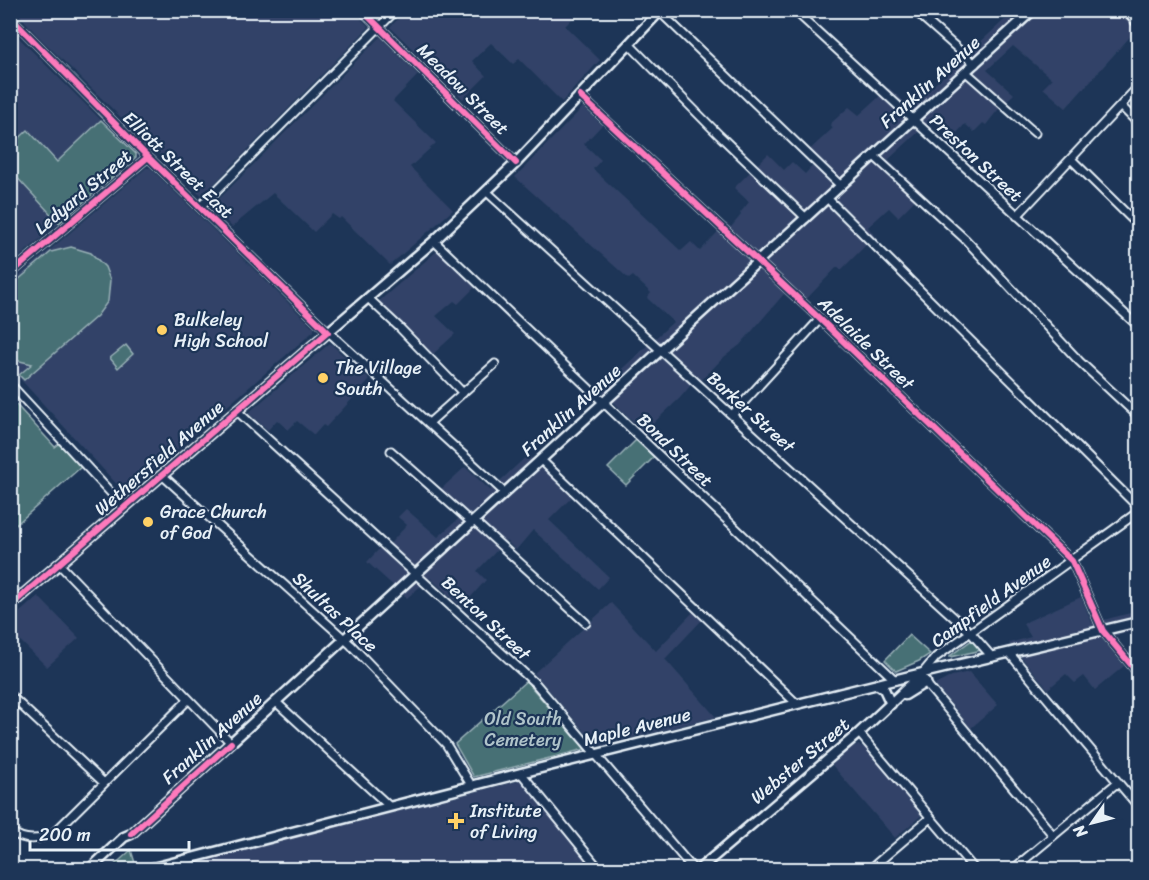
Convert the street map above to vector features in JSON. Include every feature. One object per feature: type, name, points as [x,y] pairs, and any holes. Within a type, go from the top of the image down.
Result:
[{"type":"main road","points":[[1126,10],[1138,23]]},
{"type":"main road","name":"Wethersfield Avenue","points":[[10,606],[434,241],[516,163],[660,11]]},
{"type":"main road","name":"Franklin Avenue","points":[[96,870],[128,840],[131,834],[914,120],[1027,13]]},
{"type":"main road","name":"Maple Avenue","points":[[145,870],[170,866],[471,785],[877,684],[924,678],[992,657],[1138,622]]},
{"type":"main road","name":"Webster Street","points":[[696,870],[859,733],[899,696],[924,678]]},
{"type":"main road","points":[[877,684],[884,689],[891,704]]},
{"type":"main road","name":"Franklin Avenue","points":[[89,870],[125,836],[131,834]]},
{"type":"street","name":"Meadow Street","points":[[362,10],[516,163]]},
{"type":"street","points":[[200,207],[396,10]]},
{"type":"street","name":"Preston Street","points":[[794,10],[1017,216],[1137,322]]},
{"type":"street","points":[[914,10],[975,64]]},
{"type":"street","points":[[660,11],[841,186]]},
{"type":"street","name":"Elliott Street East","points":[[10,18],[148,157],[328,332],[505,493]]},
{"type":"street","points":[[629,44],[719,135],[806,218]]},
{"type":"street","points":[[966,72],[1035,133]]},
{"type":"street","points":[[1017,216],[1138,87]]},
{"type":"street","name":"Adelaide Street","points":[[580,96],[819,319],[1072,561],[1103,631],[1138,673]]},
{"type":"street","points":[[1121,106],[1138,123]]},
{"type":"street","points":[[874,156],[965,239],[1079,361],[1138,416]]},
{"type":"street","name":"Ledyard Street","points":[[10,274],[148,157]]},
{"type":"street","points":[[1071,159],[1138,225]]},
{"type":"street","name":"Barker Street","points":[[487,192],[971,633],[992,657]]},
{"type":"street","points":[[827,198],[1138,507]]},
{"type":"street","name":"Bond Street","points":[[434,241],[895,680]]},
{"type":"street","points":[[368,298],[463,393]]},
{"type":"street","points":[[732,415],[819,319]]},
{"type":"street","points":[[429,423],[495,364]]},
{"type":"street","points":[[10,384],[124,507]]},
{"type":"street","name":"Benton Street","points":[[236,410],[536,684],[696,870]]},
{"type":"street","points":[[391,451],[586,623]]},
{"type":"street","points":[[541,460],[797,704]]},
{"type":"street","name":"Shultas Place","points":[[162,475],[345,639],[446,744],[471,785]]},
{"type":"street","name":"Campfield Avenue","points":[[924,678],[936,657],[1138,513]]},
{"type":"street","points":[[59,564],[231,743]]},
{"type":"street","points":[[1010,654],[1138,806]]},
{"type":"street","points":[[924,678],[1053,835]]},
{"type":"street","points":[[10,694],[104,783]]},
{"type":"street","points":[[10,831],[20,837],[37,840],[55,832],[188,699]]},
{"type":"street","points":[[276,702],[388,806]]},
{"type":"street","points":[[859,733],[975,870]]},
{"type":"street","points":[[521,773],[600,870]]},
{"type":"street","points":[[1012,870],[1118,782]]},
{"type":"street","points":[[869,870],[930,818]]},
{"type":"shaded area","points":[[407,10],[580,11],[565,26],[600,60],[562,102],[519,59],[513,64],[491,43],[472,61],[486,76],[463,99],[390,27]]},
{"type":"shaded area","points":[[1137,10],[1138,28],[1066,108],[1043,88],[1052,79],[1013,46],[987,70],[1014,94],[986,125],[983,123],[974,132],[965,124],[957,133],[937,115],[888,160],[923,192],[898,217],[889,208],[868,227],[875,236],[841,270],[837,267],[799,307],[784,294],[740,345],[724,357],[695,387],[691,385],[644,432],[600,389],[673,322],[647,298],[651,293],[633,276],[629,279],[515,177],[583,107],[602,125],[584,144],[601,160],[593,169],[681,251],[691,242],[700,251],[726,223],[731,227],[741,215],[740,213],[749,202],[734,188],[768,154],[784,170],[792,162],[805,174],[814,164],[804,155],[833,128],[830,124],[849,107],[859,115],[889,88],[910,107],[1014,11]]},
{"type":"shaded area","points":[[16,11],[353,11],[369,27],[203,195],[199,194],[37,35]]},
{"type":"shaded area","points":[[10,29],[101,120],[57,162],[28,130],[11,146]]},
{"type":"shaded area","points":[[380,37],[418,75],[393,101],[436,143],[410,167],[453,210],[390,265],[341,217],[339,219],[332,214],[314,232],[273,193],[232,227],[213,208],[213,205]]},
{"type":"shaded area","name":"Bulkeley High School","points":[[146,168],[150,168],[314,328],[314,331],[128,492],[123,491],[11,369],[11,283]]},
{"type":"shaded area","points":[[10,171],[59,223],[11,264],[10,264]]},
{"type":"shaded area","points":[[437,251],[475,287],[458,304],[454,301],[436,316],[455,334],[432,355],[378,302]]},
{"type":"shaded area","points":[[330,343],[370,380],[326,427],[323,425],[314,435],[297,421],[288,430],[277,420],[268,430],[248,413]]},
{"type":"shaded area","points":[[528,455],[572,497],[549,520],[609,577],[598,589],[533,530],[516,550],[506,541],[477,571],[486,580],[462,607],[430,578],[407,598],[367,562],[380,548],[384,550],[407,525],[398,517],[406,509],[438,537],[465,513],[440,490],[465,467],[490,490]]},
{"type":"shaded area","points":[[38,596],[79,638],[47,667],[11,632],[11,620]]},
{"type":"shaded area","points":[[1081,597],[1092,623],[1138,611],[1138,630],[1102,639],[1124,666],[1095,690],[1084,676],[1075,683],[1066,674],[1048,689],[1009,643],[1031,637],[1023,624]]},
{"type":"shaded area","points":[[611,603],[656,651],[693,612],[702,620],[665,659],[716,717],[597,746],[534,673]]},
{"type":"shaded area","points":[[969,672],[998,705],[971,728],[935,685],[952,676]]},
{"type":"shaded area","points":[[859,745],[865,748],[922,815],[895,838],[832,765],[853,746]]},
{"type":"shaded area","name":"Institute of Living","points":[[522,780],[594,869],[178,870],[177,867]]},
{"type":"green space","points":[[101,120],[136,154],[136,157],[59,223],[11,171],[11,146],[28,130],[57,162]]},
{"type":"green space","points":[[71,247],[91,253],[105,267],[110,280],[108,301],[97,316],[24,380],[19,375],[32,364],[11,359],[11,286],[51,252]]},
{"type":"green space","points":[[126,345],[133,354],[118,368],[110,358]]},
{"type":"green space","points":[[10,398],[55,447],[59,444],[81,467],[11,529]]},
{"type":"green space","points":[[636,440],[654,457],[626,485],[608,468]]},
{"type":"green space","points":[[909,635],[930,654],[896,671],[885,660]]},
{"type":"green space","points":[[972,640],[982,650],[950,657],[950,656]]},
{"type":"green space","name":"Old South Cemetery","points":[[526,681],[585,749],[474,777],[455,744]]},
{"type":"green space","points":[[131,850],[135,863],[110,869]]},
{"type":"cycle path","points":[[362,10],[516,163]]},
{"type":"cycle path","points":[[10,17],[148,157],[328,332],[10,606]]},
{"type":"cycle path","points":[[580,96],[820,319],[1072,561],[1103,631],[1138,673]]},
{"type":"cycle path","points":[[10,274],[148,157]]},
{"type":"cycle path","points":[[131,834],[231,743]]},
{"type":"place","name":"Bulkeley High School","points":[[162,330]]},
{"type":"place","name":"The Village South","points":[[323,378]]},
{"type":"place","name":"Grace Church of God","points":[[148,522]]},
{"type":"place","name":"Institute of Living","points":[[456,821]]}]
